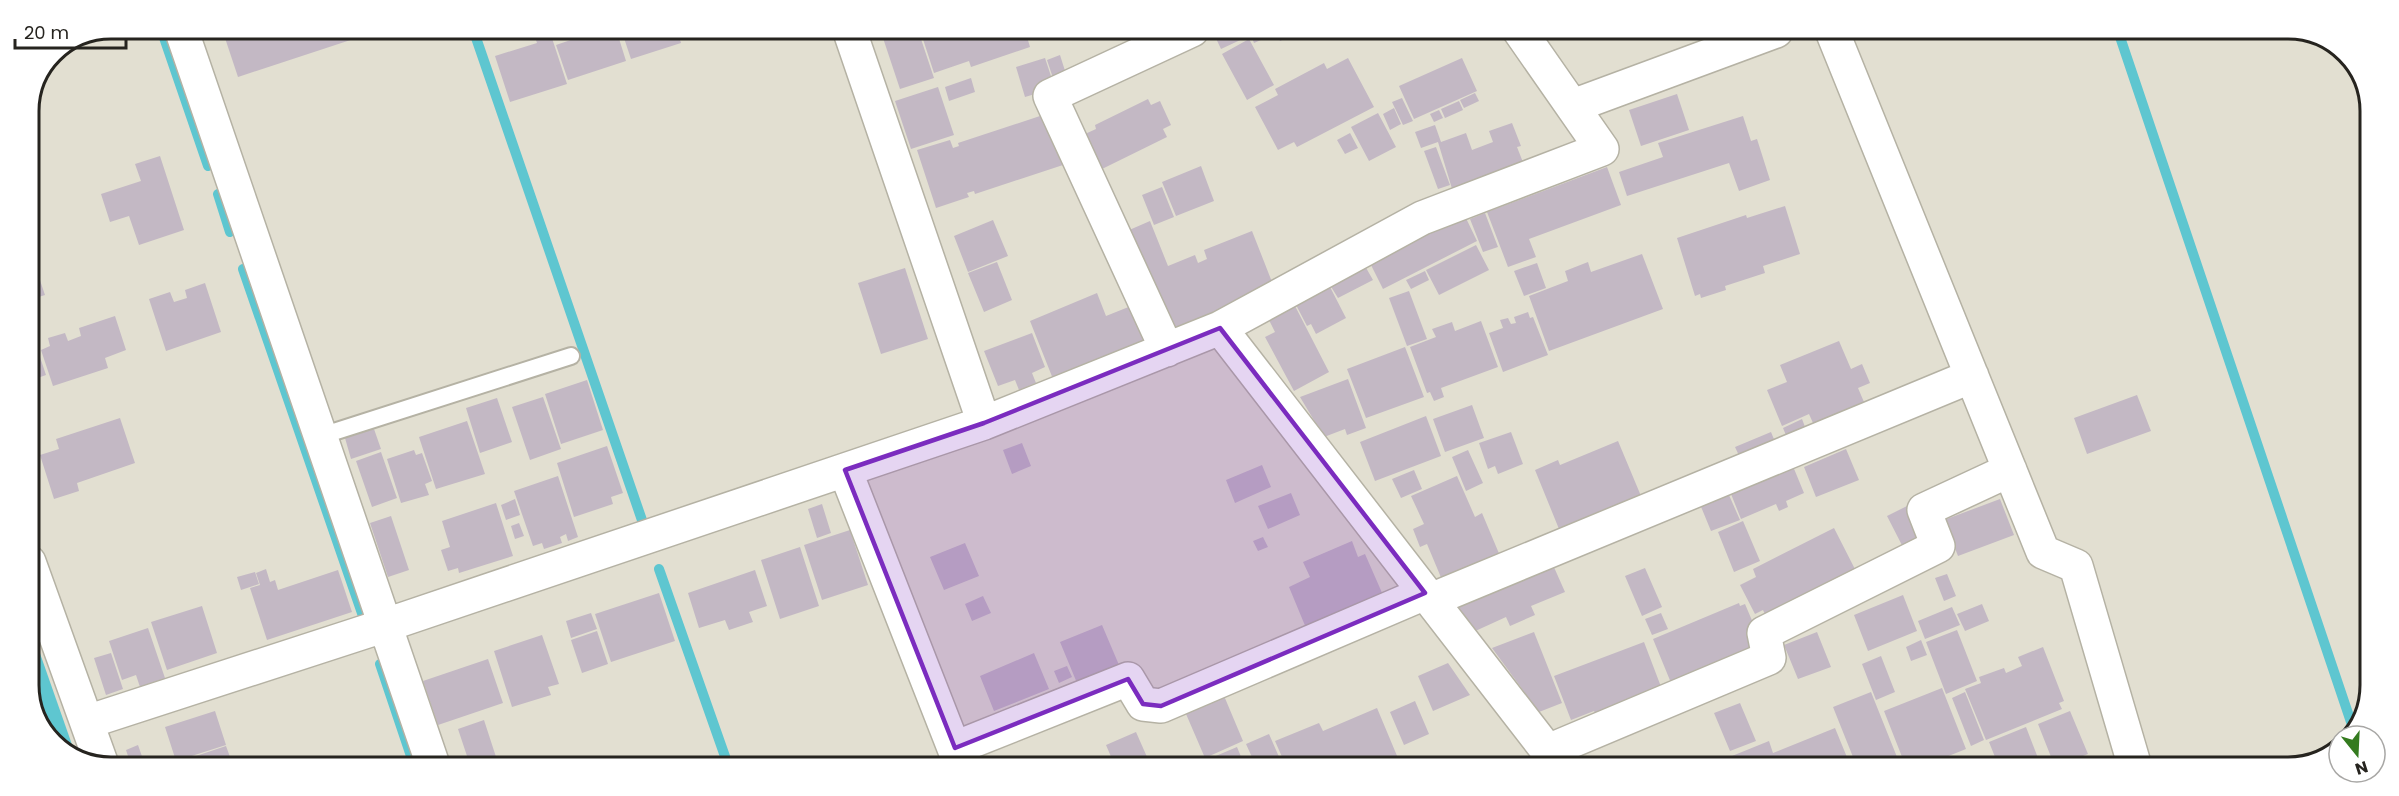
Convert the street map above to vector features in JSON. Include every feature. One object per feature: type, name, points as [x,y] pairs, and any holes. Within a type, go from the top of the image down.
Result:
[{"type":"street","points":[[184,39],[430,757]]},
{"type":"street","points":[[852,39],[984,423]]},
{"type":"street","points":[[1167,350],[1050,96],[1173,39]]},
{"type":"street","points":[[87,722],[984,423],[1220,328],[1422,218],[1602,149],[1525,39]]},
{"type":"street","points":[[1573,106],[1754,39]]},
{"type":"street","points":[[1835,39],[2043,552],[2076,566],[2132,757]]},
{"type":"street","points":[[1220,328],[1552,757]]},
{"type":"street","points":[[845,470],[958,757],[1128,680],[1143,704],[1161,706],[1972,376]]},
{"type":"street","points":[[1558,757],[1769,658],[1764,633],[1938,546],[1924,510],[2010,470]]},
{"type":"street","points":[[39,590],[99,756]]},
{"type":"lane","points":[[321,436],[571,356]]},
{"type":"highlighted area","points":[[1220,328],[1425,593],[1161,706],[1143,704],[1128,679],[955,748],[845,470],[984,423]]},
{"type":"water","points":[[39,651],[72,746],[54,729],[44,713],[39,690]]},
{"type":"building","points":[[225,39],[354,39],[238,77]]},
{"type":"building","points":[[536,39],[552,39],[567,84],[510,102],[495,56],[537,43]]},
{"type":"building","points":[[574,39],[619,39],[626,61],[568,80],[556,45]]},
{"type":"building","points":[[624,39],[680,39],[681,43],[631,59]]},
{"type":"building","points":[[883,39],[921,39],[934,78],[900,89]]},
{"type":"building","points":[[923,39],[1028,39],[1030,47],[971,67],[969,61],[934,73]]},
{"type":"building","points":[[1216,39],[1242,39],[1221,49]]},
{"type":"building","points":[[1249,39],[1274,85],[1247,100],[1222,54]]},
{"type":"building","points":[[1060,55],[1066,74],[1053,78],[1047,60]]},
{"type":"building","points":[[1045,58],[1055,88],[1025,97],[1016,67]]},
{"type":"building","points":[[1348,58],[1374,107],[1297,147],[1294,142],[1278,150],[1255,107],[1278,95],[1275,89],[1324,63],[1327,69]]},
{"type":"building","points":[[1462,58],[1477,91],[1414,119],[1399,86]]},
{"type":"building","points":[[971,78],[975,92],[949,101],[945,87]]},
{"type":"building","points":[[938,87],[954,135],[911,149],[895,101]]},
{"type":"building","points":[[1475,93],[1479,101],[1464,108],[1460,100]]},
{"type":"building","points":[[1677,94],[1689,130],[1641,146],[1629,110]]},
{"type":"building","points":[[1402,98],[1413,121],[1403,125],[1392,102]]},
{"type":"building","points":[[1148,99],[1151,105],[1160,101],[1171,125],[1163,129],[1167,137],[1102,169],[1085,134],[1096,129],[1095,125]]},
{"type":"building","points":[[1459,101],[1463,110],[1445,118],[1441,109]]},
{"type":"building","points":[[1394,108],[1401,124],[1390,130],[1383,114]]},
{"type":"building","points":[[1439,110],[1443,118],[1434,122],[1430,114]]},
{"type":"building","points":[[1378,113],[1396,147],[1369,161],[1351,127]]},
{"type":"building","points":[[1046,114],[1063,165],[975,194],[974,191],[967,193],[969,197],[936,208],[917,150],[950,140],[953,148],[959,146],[958,143]]},
{"type":"building","points":[[1743,116],[1751,141],[1757,139],[1770,180],[1739,191],[1729,163],[1627,196],[1619,172],[1663,157],[1658,143]]},
{"type":"building","points":[[1512,123],[1521,146],[1517,147],[1526,170],[1453,192],[1438,142],[1421,148],[1415,132],[1435,125],[1441,142],[1466,133],[1472,150],[1493,142],[1489,131]]},
{"type":"building","points":[[1350,133],[1358,148],[1345,154],[1337,140]]},
{"type":"building","points":[[1436,147],[1450,185],[1438,189],[1424,151]]},
{"type":"building","points":[[160,156],[184,230],[139,245],[129,216],[110,222],[101,194],[141,181],[135,164]]},
{"type":"building","points":[[1201,166],[1214,201],[1176,216],[1162,182]]},
{"type":"building","points":[[1607,167],[1621,205],[1529,239],[1536,257],[1508,267],[1487,212]]},
{"type":"building","points":[[1162,187],[1174,217],[1154,225],[1142,195]]},
{"type":"building","points":[[1785,206],[1800,254],[1763,266],[1765,273],[1725,286],[1726,290],[1701,298],[1700,294],[1695,296],[1677,238],[1746,215],[1747,218]]},
{"type":"building","points":[[1485,213],[1498,247],[1483,252],[1470,219]]},
{"type":"building","points":[[1464,214],[1477,241],[1383,289],[1369,261]]},
{"type":"building","points":[[993,220],[1008,256],[968,272],[954,236]]},
{"type":"building","points":[[1150,221],[1168,266],[1195,255],[1198,263],[1207,259],[1204,250],[1252,231],[1274,287],[1171,329],[1127,231]]},
{"type":"building","points":[[1476,245],[1489,270],[1439,295],[1426,270]]},
{"type":"building","points":[[1642,254],[1663,309],[1549,351],[1529,296],[1568,281],[1565,271],[1588,262],[1591,272]]},
{"type":"building","points":[[997,262],[1012,300],[984,312],[968,273]]},
{"type":"building","points":[[1537,263],[1546,288],[1524,296],[1514,271]]},
{"type":"building","points":[[1365,266],[1373,280],[1338,298],[1330,285]]},
{"type":"building","points":[[905,268],[928,339],[881,354],[858,283]]},
{"type":"building","points":[[1425,271],[1429,280],[1411,289],[1406,280]]},
{"type":"building","points":[[39,277],[45,295],[39,297]]},
{"type":"building","points":[[205,283],[221,332],[166,351],[149,299],[170,292],[174,302],[187,298],[185,290]]},
{"type":"building","points":[[1329,285],[1346,318],[1316,334],[1311,324],[1307,326],[1295,303]]},
{"type":"building","points":[[1409,291],[1427,339],[1407,346],[1389,298]]},
{"type":"building","points":[[1097,293],[1106,316],[1131,306],[1145,343],[1053,379],[1030,321]]},
{"type":"building","points":[[1294,304],[1329,372],[1294,391],[1265,337],[1275,332],[1268,318]]},
{"type":"building","points":[[1528,312],[1530,318],[1533,317],[1548,355],[1503,372],[1489,333],[1503,328],[1500,320],[1508,318],[1511,324],[1516,323],[1514,317]]},
{"type":"building","points":[[115,316],[126,350],[105,358],[108,368],[53,386],[41,350],[50,346],[48,338],[65,333],[68,341],[81,336],[79,328]]},
{"type":"building","points":[[1481,321],[1498,367],[1441,388],[1444,397],[1434,401],[1430,392],[1427,393],[1410,347],[1436,337],[1432,329],[1452,322],[1455,331]]},
{"type":"building","points":[[1032,333],[1045,367],[1032,373],[1036,383],[1019,390],[1015,380],[998,386],[984,351]]},
{"type":"building","points":[[1839,341],[1851,369],[1862,364],[1870,383],[1858,388],[1864,402],[1813,423],[1809,414],[1782,426],[1767,390],[1787,382],[1780,365]]},
{"type":"building","points":[[1405,347],[1424,397],[1366,418],[1347,369]]},
{"type":"building","points":[[39,354],[46,375],[39,377]]},
{"type":"building","points":[[1348,379],[1366,428],[1347,435],[1345,429],[1324,437],[1300,397]]},
{"type":"building","points":[[587,380],[603,430],[561,444],[545,394]]},
{"type":"building","points":[[2137,395],[2151,431],[2087,454],[2074,418]]},
{"type":"building","points":[[543,397],[561,449],[530,460],[512,407]]},
{"type":"building","points":[[497,398],[512,442],[480,453],[466,408]]},
{"type":"building","points":[[1472,405],[1484,438],[1445,452],[1433,419]]},
{"type":"building","points":[[1426,416],[1441,456],[1375,481],[1360,442]]},
{"type":"building","points":[[120,418],[135,463],[77,483],[79,491],[54,499],[40,455],[59,449],[56,439]]},
{"type":"building","points":[[1802,419],[1807,432],[1788,440],[1783,428]]},
{"type":"building","points":[[467,421],[485,474],[436,489],[419,437]]},
{"type":"building","points":[[374,429],[381,449],[351,459],[345,438]]},
{"type":"building","points":[[1511,432],[1523,464],[1498,474],[1495,466],[1488,469],[1479,443]]},
{"type":"building","points":[[1771,432],[1778,449],[1743,464],[1735,447]]},
{"type":"building","points":[[1618,441],[1641,496],[1559,529],[1535,470],[1558,460],[1560,465]]},
{"type":"building","points":[[1022,443],[1031,466],[1012,474],[1003,450]]},
{"type":"building","points":[[607,446],[623,493],[611,497],[613,504],[574,517],[557,463]]},
{"type":"building","points":[[1846,449],[1859,480],[1816,497],[1804,467]]},
{"type":"building","points":[[414,450],[416,455],[422,453],[432,481],[425,484],[429,495],[401,503],[387,459]]},
{"type":"building","points":[[1468,450],[1483,483],[1466,491],[1452,457]]},
{"type":"building","points":[[381,452],[397,498],[372,507],[356,461]]},
{"type":"building","points":[[1790,459],[1804,493],[1786,501],[1788,507],[1779,511],[1776,504],[1741,519],[1727,484]]},
{"type":"building","points":[[1262,465],[1271,487],[1235,503],[1226,480]]},
{"type":"building","points":[[1414,470],[1422,489],[1401,498],[1392,479]]},
{"type":"building","points":[[558,476],[578,537],[568,541],[566,534],[560,537],[562,543],[544,549],[542,543],[533,546],[514,491]]},
{"type":"building","points":[[1457,476],[1475,517],[1482,513],[1503,563],[1445,587],[1427,544],[1420,547],[1413,529],[1424,524],[1411,496]]},
{"type":"building","points":[[1725,486],[1740,520],[1711,531],[1697,497]]},
{"type":"building","points":[[1291,493],[1300,515],[1268,529],[1258,506]]},
{"type":"building","points":[[515,499],[520,515],[506,520],[501,505]]},
{"type":"building","points":[[2000,499],[2014,535],[1958,556],[1944,520]]},
{"type":"building","points":[[496,503],[513,556],[459,573],[458,568],[448,571],[441,550],[450,547],[442,521]]},
{"type":"building","points":[[822,504],[831,533],[817,538],[808,509]]},
{"type":"building","points":[[1911,504],[1931,543],[1907,555],[1887,516]]},
{"type":"building","points":[[391,516],[409,570],[388,577],[370,523]]},
{"type":"building","points":[[1743,521],[1760,561],[1734,572],[1718,532]]},
{"type":"building","points":[[519,523],[524,536],[515,539],[511,526]]},
{"type":"building","points":[[1834,528],[1859,577],[1769,623],[1763,610],[1755,614],[1740,585],[1756,577],[1753,569]]},
{"type":"building","points":[[850,530],[868,585],[822,600],[804,545]]},
{"type":"building","points":[[1263,537],[1268,547],[1258,551],[1253,541]]},
{"type":"building","points":[[1352,541],[1358,557],[1365,554],[1383,595],[1306,628],[1289,587],[1310,577],[1303,562]]},
{"type":"building","points":[[965,543],[979,576],[944,590],[930,557]]},
{"type":"building","points":[[800,547],[819,606],[780,619],[761,560]]},
{"type":"building","points":[[1553,565],[1565,592],[1531,606],[1535,615],[1510,626],[1506,617],[1471,633],[1458,605]]},
{"type":"building","points":[[1645,568],[1662,607],[1642,616],[1625,576]]},
{"type":"building","points":[[266,569],[270,582],[275,580],[278,590],[338,570],[352,612],[267,640],[250,588],[260,585],[256,573]]},
{"type":"building","points":[[755,570],[767,606],[749,612],[753,622],[729,630],[725,620],[699,628],[688,593]]},
{"type":"building","points":[[255,572],[259,584],[241,590],[237,577]]},
{"type":"building","points":[[1947,574],[1956,596],[1944,601],[1935,578]]},
{"type":"building","points":[[659,593],[675,641],[611,662],[595,614]]},
{"type":"building","points":[[1903,595],[1917,631],[1868,651],[1854,615]]},
{"type":"building","points":[[983,596],[991,613],[972,621],[965,604]]},
{"type":"building","points":[[1739,603],[1740,606],[1745,604],[1765,651],[1676,695],[1653,639]]},
{"type":"building","points":[[1982,604],[1989,621],[1965,631],[1957,614]]},
{"type":"building","points":[[202,606],[217,653],[167,670],[151,622]]},
{"type":"building","points":[[1952,607],[1960,625],[1925,639],[1918,621]]},
{"type":"building","points":[[591,613],[597,629],[571,638],[566,621]]},
{"type":"building","points":[[1661,613],[1668,629],[1652,635],[1645,619]]},
{"type":"building","points":[[1102,625],[1119,665],[1077,683],[1060,642]]},
{"type":"building","points":[[148,628],[166,681],[141,690],[136,675],[122,680],[109,641]]},
{"type":"building","points":[[1957,630],[1977,681],[1946,694],[1926,642]]},
{"type":"building","points":[[597,631],[608,664],[582,673],[571,640]]},
{"type":"building","points":[[1534,632],[1562,703],[1539,712],[1492,648]]},
{"type":"building","points":[[1817,632],[1831,667],[1798,679],[1784,645]]},
{"type":"building","points":[[542,635],[559,684],[548,687],[551,695],[512,707],[494,651]]},
{"type":"building","points":[[1921,640],[1927,655],[1911,661],[1906,647]]},
{"type":"building","points":[[1644,642],[1663,692],[1597,717],[1594,711],[1571,720],[1554,676]]},
{"type":"building","points":[[2043,647],[2064,701],[2059,703],[2062,709],[1986,740],[1965,689],[1981,683],[1979,677],[2004,668],[2006,673],[2022,666],[2018,657]]},
{"type":"building","points":[[111,653],[123,689],[106,695],[94,658]]},
{"type":"building","points":[[1034,653],[1049,689],[994,711],[980,676]]},
{"type":"building","points":[[1881,656],[1895,692],[1876,700],[1862,664]]},
{"type":"building","points":[[488,659],[503,703],[438,725],[423,681]]},
{"type":"building","points":[[1448,663],[1470,695],[1433,711],[1418,676]]},
{"type":"building","points":[[1067,666],[1072,677],[1059,683],[1054,671]]},
{"type":"building","points":[[1942,688],[1966,749],[1946,757],[1902,757],[1884,711]]},
{"type":"building","points":[[1222,691],[1243,741],[1205,757],[1183,707]]},
{"type":"building","points":[[1871,692],[1897,757],[1853,757],[1833,707]]},
{"type":"building","points":[[1965,692],[1984,740],[1971,746],[1952,698]]},
{"type":"building","points":[[1415,701],[1429,734],[1404,745],[1390,712]]},
{"type":"building","points":[[1740,703],[1756,741],[1730,751],[1714,713]]},
{"type":"building","points":[[1377,708],[1397,757],[1282,757],[1275,741],[1319,723],[1323,731]]},
{"type":"building","points":[[215,711],[226,745],[188,757],[175,757],[165,727]]},
{"type":"building","points":[[2070,711],[2088,754],[2080,757],[2051,757],[2038,724]]},
{"type":"building","points":[[484,720],[496,757],[467,757],[458,729]]},
{"type":"building","points":[[2026,727],[2038,757],[1995,757],[1989,742]]},
{"type":"building","points":[[1835,728],[1847,757],[1732,756],[1769,741],[1773,753]]},
{"type":"building","points":[[1136,732],[1147,757],[1111,757],[1106,745]]},
{"type":"building","points":[[1269,734],[1279,757],[1252,757],[1246,744]]},
{"type":"building","points":[[138,745],[142,757],[128,757],[126,750]]},
{"type":"building","points":[[226,746],[230,757],[193,757]]},
{"type":"building","points":[[1237,747],[1241,757],[1213,757]]},
{"type":"waterway","points":[[164,39],[208,166]]},
{"type":"waterway","points":[[476,39],[644,526]]},
{"type":"waterway","points":[[2121,39],[2351,721]]},
{"type":"waterway","points":[[218,194],[230,232]]},
{"type":"waterway","points":[[243,269],[363,616]]},
{"type":"waterway","points":[[659,569],[725,757]]},
{"type":"waterway","points":[[380,664],[411,757]]}]
